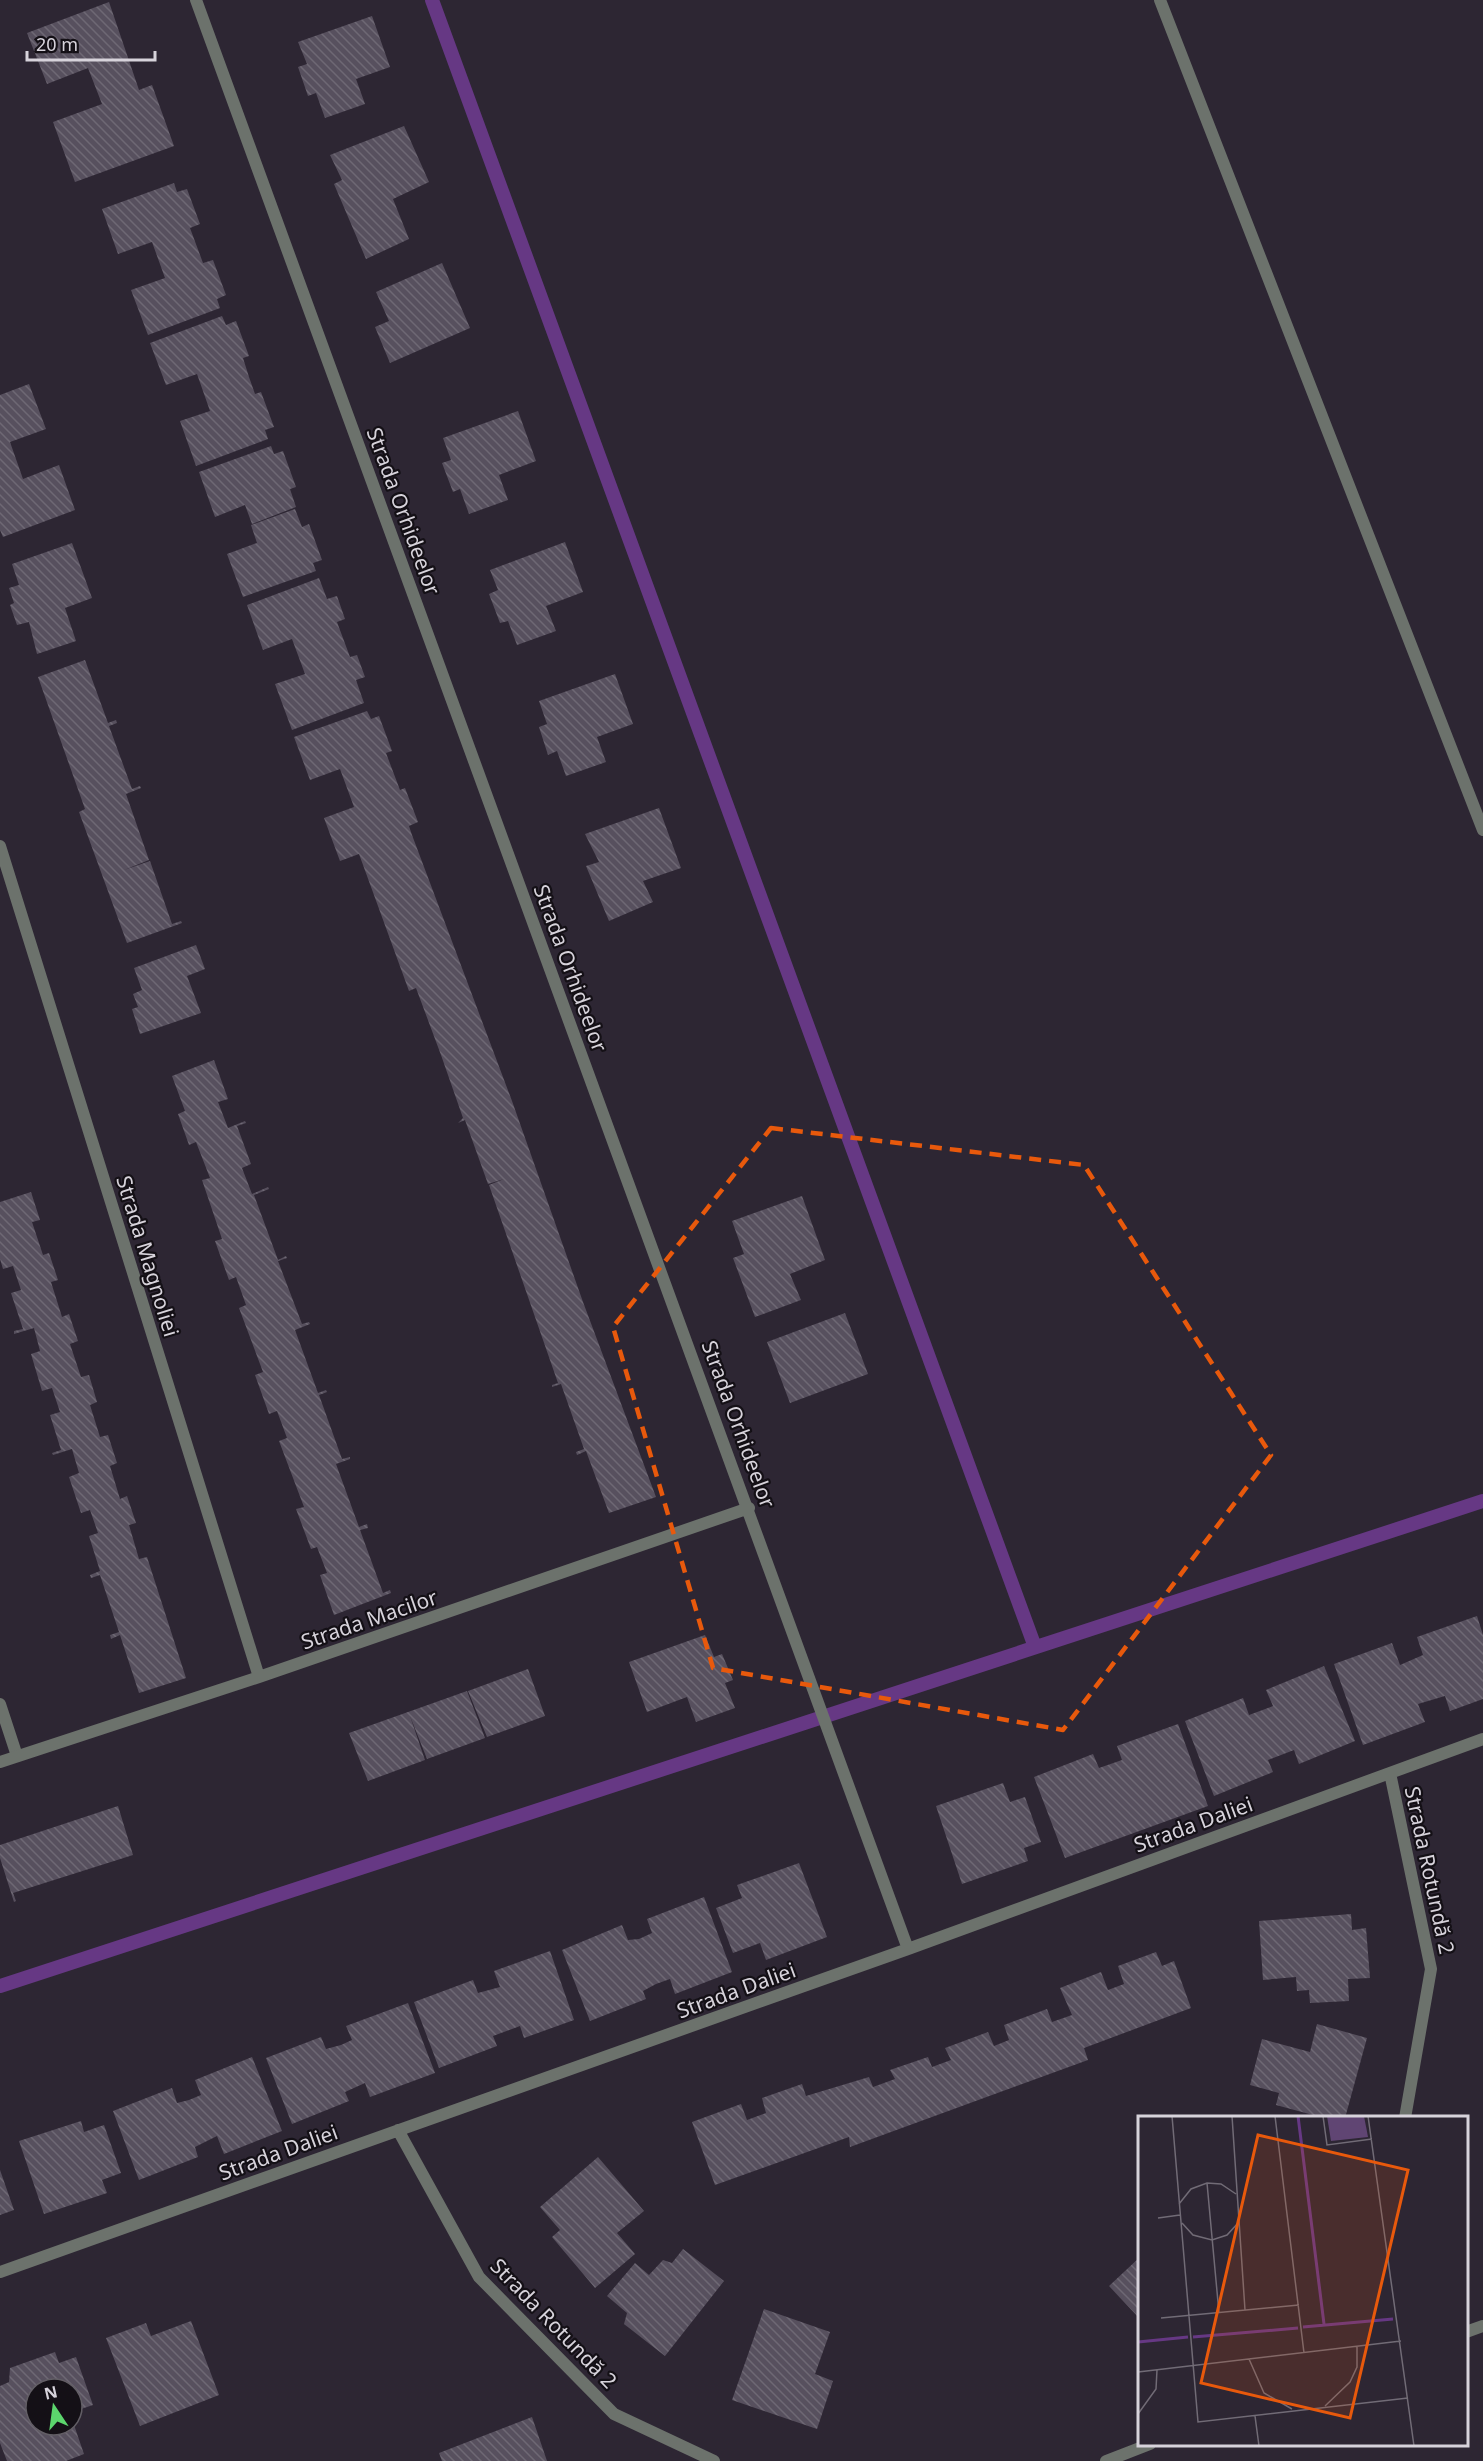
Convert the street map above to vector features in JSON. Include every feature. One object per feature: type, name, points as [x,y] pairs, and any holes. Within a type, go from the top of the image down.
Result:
[{"type":"street","name":"Strada Orhideelor","points":[[196,0],[749,1508],[908,1949]]},
{"type":"street","points":[[1160,0],[1483,830]]},
{"type":"street","name":"Strada Magnoliei","points":[[0,846],[259,1677]]},
{"type":"street","points":[[0,879],[6,865]]},
{"type":"street","name":"Strada Macilor","points":[[0,1762],[259,1677],[749,1508]]},
{"type":"street","points":[[0,1704],[17,1756]]},
{"type":"street","name":"Strada Daliei","points":[[0,2272],[908,1949],[1483,1739]]},
{"type":"street","name":"Strada Rotundă 2","points":[[1390,1773],[1431,1969],[1405,2116]]},
{"type":"street","name":"Strada Rotundă 2","points":[[398,2130],[479,2277],[614,2414],[714,2461]]},
{"type":"street","points":[[1468,2332],[1483,2326]]},
{"type":"street","points":[[1106,2461],[1147,2446]]},
{"type":"highlighted area","points":[[771,1128],[1084,1165],[1271,1455],[1063,1730],[713,1668],[613,1327]]},
{"type":"building","points":[[109,2],[139,90],[152,85],[174,146],[75,182],[53,122],[102,104],[88,68],[47,84],[27,33]]},
{"type":"building","points":[[372,16],[390,67],[356,79],[365,104],[325,118],[316,93],[308,96],[298,67],[307,64],[298,42]]},
{"type":"building","points":[[404,126],[429,182],[393,199],[409,239],[366,259],[334,184],[342,180],[330,155]]},
{"type":"building","points":[[174,183],[177,192],[187,189],[200,224],[190,228],[203,263],[213,260],[226,295],[217,299],[220,308],[148,335],[131,290],[165,278],[152,242],[118,254],[102,209]]},
{"type":"building","points":[[442,263],[470,328],[390,363],[375,327],[389,321],[376,292]]},
{"type":"building","points":[[222,316],[226,325],[236,321],[249,356],[243,358],[255,394],[261,392],[274,427],[265,430],[268,439],[196,466],[180,421],[210,411],[197,374],[166,385],[150,343]]},
{"type":"building","points":[[29,384],[46,429],[10,442],[23,479],[59,465],[75,510],[3,537],[0,530],[0,395]]},
{"type":"building","points":[[518,411],[536,461],[499,475],[508,500],[469,514],[460,489],[453,492],[442,463],[451,460],[443,438]]},
{"type":"building","points":[[271,446],[274,454],[283,451],[296,487],[290,489],[296,507],[252,524],[245,505],[215,517],[199,472]]},
{"type":"building","points":[[295,509],[302,527],[309,524],[322,560],[313,563],[316,571],[243,597],[227,554],[257,543],[251,525]]},
{"type":"building","points":[[565,542],[583,592],[546,606],[556,631],[517,645],[508,621],[500,623],[489,594],[498,590],[490,570]]},
{"type":"building","points":[[72,543],[92,598],[65,608],[76,641],[37,654],[29,622],[17,625],[10,605],[14,603],[9,588],[19,585],[12,564]]},
{"type":"building","points":[[319,578],[327,599],[337,596],[345,619],[337,622],[350,657],[357,655],[365,677],[356,680],[364,703],[292,730],[275,684],[305,674],[292,639],[263,650],[247,605]]},
{"type":"building","points":[[85,660],[108,723],[116,720],[117,723],[109,726],[132,789],[140,786],[141,788],[126,794],[149,860],[124,870],[150,861],[172,924],[181,921],[182,923],[127,943],[79,812],[85,809],[38,677]]},
{"type":"building","points":[[615,674],[633,724],[597,737],[606,762],[566,776],[557,751],[548,755],[539,727],[547,724],[539,701]]},
{"type":"building","points":[[367,711],[371,719],[379,716],[392,751],[386,753],[400,790],[405,788],[418,822],[409,826],[412,835],[512,1101],[583,1302],[656,1497],[609,1513],[586,1451],[577,1455],[576,1452],[584,1449],[561,1384],[552,1387],[558,1383],[489,1185],[504,1179],[488,1184],[465,1120],[458,1123],[463,1118],[441,1055],[416,988],[409,991],[359,854],[340,861],[324,818],[354,807],[340,769],[310,780],[294,737]]},
{"type":"building","points":[[659,808],[681,868],[643,881],[653,902],[609,921],[586,866],[599,862],[585,834]]},
{"type":"building","points":[[196,945],[205,969],[187,976],[201,1013],[140,1034],[132,1009],[138,1007],[133,994],[142,990],[134,968]]},
{"type":"building","points":[[214,1060],[228,1099],[218,1102],[228,1128],[245,1121],[246,1123],[237,1126],[251,1164],[242,1168],[252,1194],[268,1187],[269,1189],[254,1195],[278,1260],[286,1256],[287,1258],[278,1261],[302,1324],[309,1322],[310,1324],[295,1330],[318,1393],[326,1390],[327,1392],[319,1395],[342,1459],[350,1457],[336,1464],[359,1527],[367,1524],[368,1528],[360,1530],[383,1593],[390,1590],[391,1593],[334,1615],[320,1575],[327,1573],[317,1547],[311,1549],[296,1509],[304,1507],[279,1441],[287,1438],[277,1411],[269,1414],[255,1375],[263,1372],[239,1308],[246,1305],[236,1277],[229,1280],[215,1241],[222,1239],[202,1180],[210,1178],[196,1142],[189,1145],[178,1114],[185,1111],[172,1076]]},
{"type":"building","points":[[31,1192],[40,1220],[32,1222],[43,1255],[49,1253],[58,1280],[51,1282],[62,1317],[69,1314],[78,1341],[70,1344],[81,1377],[89,1375],[97,1402],[90,1405],[100,1437],[108,1435],[117,1463],[110,1466],[120,1499],[127,1496],[136,1523],[129,1525],[139,1559],[147,1557],[186,1678],[139,1693],[120,1635],[111,1639],[110,1635],[119,1632],[100,1575],[91,1578],[90,1575],[100,1571],[89,1536],[98,1533],[90,1510],[81,1513],[69,1477],[79,1473],[72,1449],[53,1455],[52,1453],[61,1450],[50,1415],[60,1412],[52,1388],[42,1391],[31,1354],[40,1351],[34,1328],[14,1334],[14,1331],[23,1329],[11,1293],[21,1290],[13,1266],[3,1269],[0,1259],[0,1202]]},
{"type":"building","points":[[802,1196],[825,1260],[790,1274],[801,1300],[755,1317],[733,1258],[744,1254],[732,1221]]},
{"type":"building","points":[[845,1313],[868,1374],[790,1403],[767,1342]]},
{"type":"building","points":[[1477,1616],[1483,1635],[1483,1699],[1450,1711],[1445,1696],[1418,1704],[1425,1722],[1363,1745],[1334,1664],[1392,1643],[1400,1665],[1423,1655],[1417,1637]]},
{"type":"building","points":[[705,1635],[714,1657],[722,1654],[733,1680],[725,1683],[735,1708],[696,1722],[687,1697],[647,1712],[629,1662]]},
{"type":"building","points":[[1324,1666],[1355,1741],[1299,1764],[1294,1750],[1268,1760],[1273,1772],[1214,1796],[1185,1721],[1243,1698],[1249,1715],[1273,1706],[1266,1690]]},
{"type":"building","points":[[528,1669],[545,1716],[487,1737],[468,1691]]},
{"type":"building","points":[[467,1691],[485,1738],[427,1759],[410,1716],[425,1760],[368,1781],[349,1733]]},
{"type":"building","points":[[1178,1724],[1208,1806],[1065,1858],[1034,1777],[1093,1754],[1099,1768],[1122,1760],[1117,1746]]},
{"type":"building","points":[[1003,1783],[1010,1802],[1025,1797],[1041,1842],[1024,1848],[1028,1861],[962,1884],[936,1806]]},
{"type":"building","points":[[118,1806],[133,1855],[13,1893],[16,1901],[14,1902],[0,1858],[0,1845]]},
{"type":"building","points":[[799,1863],[827,1937],[766,1960],[760,1943],[733,1953],[716,1908],[742,1898],[737,1885]]},
{"type":"building","points":[[704,1897],[732,1972],[675,1994],[670,1979],[643,1991],[646,1999],[590,2021],[562,1950],[622,1925],[628,1940],[639,1939],[652,1933],[647,1919]]},
{"type":"building","points":[[1351,1914],[1352,1930],[1366,1928],[1370,1978],[1348,1979],[1349,2001],[1310,2003],[1309,1990],[1297,1991],[1296,1977],[1263,1980],[1259,1921]]},
{"type":"building","points":[[550,1951],[574,2020],[524,2038],[520,2026],[493,2036],[497,2046],[439,2068],[414,2002],[473,1980],[478,1993],[500,1987],[494,1971]]},
{"type":"building","points":[[1156,1952],[1162,1966],[1174,1961],[1191,2008],[1084,2048],[1088,2060],[850,2147],[849,2137],[715,2185],[692,2122],[741,2104],[747,2120],[766,2113],[762,2098],[802,2084],[806,2096],[869,2077],[873,2087],[895,2079],[890,2070],[928,2057],[932,2067],[951,2060],[945,2048],[988,2032],[994,2046],[1009,2040],[1004,2025],[1047,2009],[1052,2022],[1072,2015],[1060,1988],[1101,1972],[1108,1990],[1124,1984],[1118,1966]]},
{"type":"building","points":[[408,2003],[435,2073],[370,2097],[365,2083],[345,2092],[349,2101],[292,2124],[266,2058],[321,2037],[326,2049],[341,2045],[352,2040],[346,2026]]},
{"type":"building","points":[[1317,2024],[1367,2038],[1346,2116],[1317,2116],[1276,2105],[1279,2093],[1250,2085],[1262,2039],[1310,2052]]},
{"type":"building","points":[[252,2057],[282,2131],[224,2154],[217,2136],[195,2147],[198,2157],[139,2180],[113,2111],[172,2088],[177,2103],[189,2100],[201,2095],[195,2080]]},
{"type":"building","points":[[81,2121],[84,2132],[104,2125],[121,2173],[102,2180],[107,2193],[44,2214],[19,2141]]},
{"type":"building","points":[[598,2157],[644,2211],[617,2233],[635,2254],[595,2288],[552,2237],[560,2230],[540,2207]]},
{"type":"building","points":[[0,2170],[14,2210],[0,2215]]},
{"type":"building","points":[[683,2249],[724,2281],[665,2356],[624,2324],[627,2313],[607,2296],[635,2263],[649,2275],[663,2260],[672,2263]]},
{"type":"building","points":[[1138,2259],[1138,2317],[1109,2286]]},
{"type":"building","points":[[764,2309],[830,2332],[815,2374],[833,2381],[817,2429],[732,2400]]},
{"type":"building","points":[[191,2321],[219,2395],[140,2426],[106,2338],[146,2323],[151,2336]]},
{"type":"building","points":[[55,2352],[59,2363],[76,2357],[83,2377],[24,2377],[24,2437],[78,2437],[84,2454],[66,2461],[7,2461],[0,2443],[0,2386],[9,2382],[10,2368]]},
{"type":"building","points":[[84,2380],[93,2405],[84,2408]]},
{"type":"building","points":[[532,2417],[547,2461],[442,2461],[439,2453]]},
{"type":"waterway","points":[[432,0],[1035,1647]]},
{"type":"waterway","points":[[0,1986],[1483,1501]]}]
